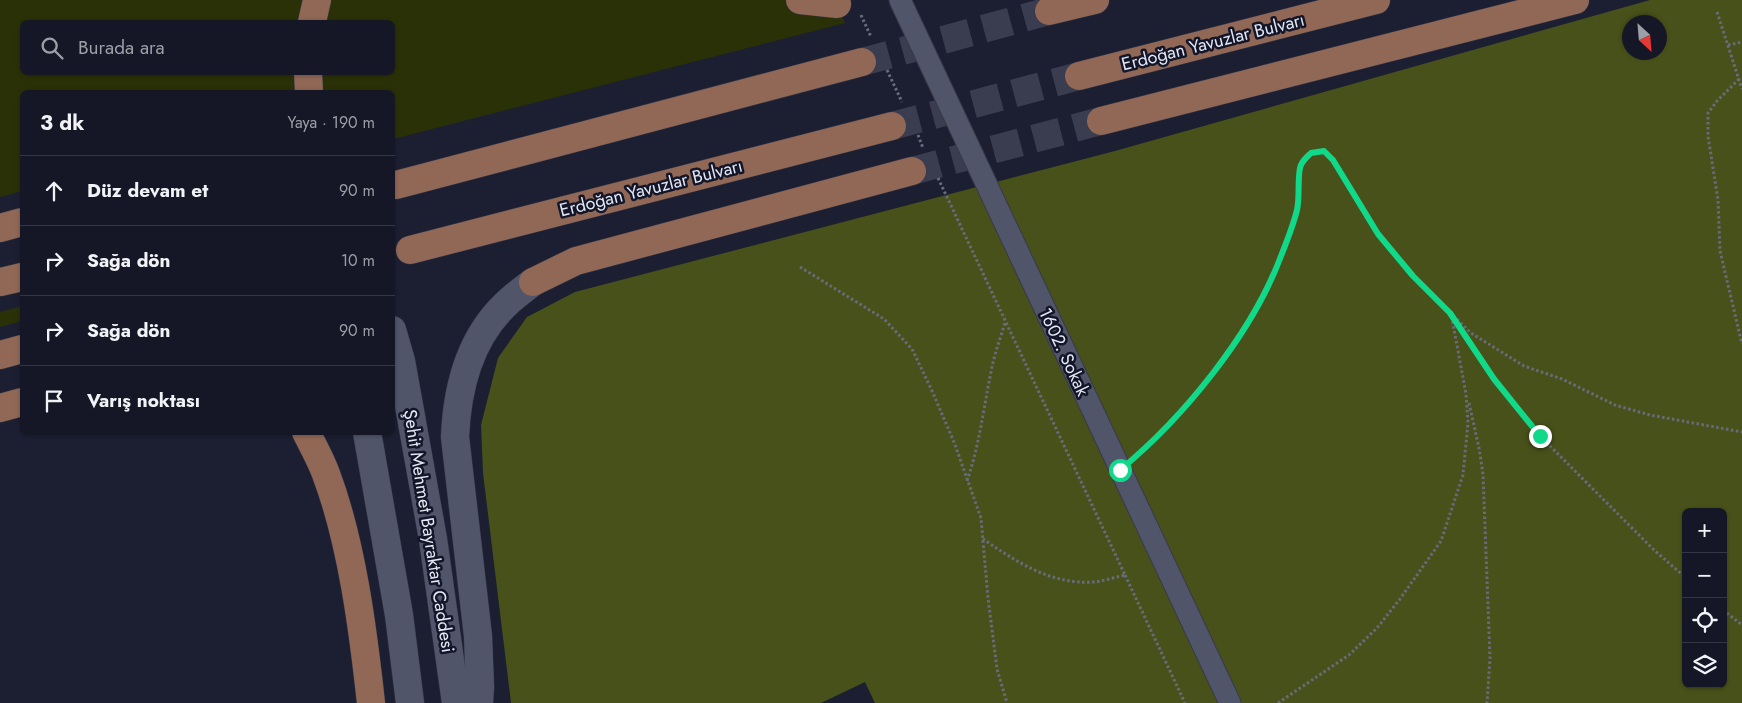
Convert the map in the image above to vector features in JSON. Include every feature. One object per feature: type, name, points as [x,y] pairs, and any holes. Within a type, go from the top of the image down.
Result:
[{"type":"main road","points":[[312,20],[317,0]]},
{"type":"main road","points":[[800,0],[847,6]]},
{"type":"main road","points":[[1049,11],[1095,0]]},
{"type":"main road","name":"Erdoğan Yavuzlar Bulvarı","points":[[1080,76],[1376,0]]},
{"type":"main road","points":[[1101,121],[1574,0]]},
{"type":"main road","points":[[396,185],[874,56]]},
{"type":"main road","points":[[308,75],[309,90]]},
{"type":"main road","name":"Erdoğan Yavuzlar Bulvarı","points":[[410,250],[904,122]]},
{"type":"main road","points":[[479,703],[478,636],[455,437],[456,410],[463,378],[474,349],[486,327],[505,304],[533,282],[576,261],[924,164]]},
{"type":"main road","points":[[0,228],[20,223]]},
{"type":"main road","points":[[0,282],[20,277]]},
{"type":"main road","name":"Şehit Mehmet Bayraktar Caddesi","points":[[395,340],[401,361],[432,539],[456,703]]},
{"type":"main road","points":[[0,355],[20,350]]},
{"type":"main road","points":[[0,408],[20,403]]},
{"type":"main road","points":[[307,435],[326,473],[341,521],[356,593],[371,703]]},
{"type":"main road","points":[[368,435],[399,615],[410,703]]},
{"type":"street","name":"1602. Sokak","points":[[900,0],[1230,703]]},
{"type":"path","points":[[847,6],[874,56],[924,164],[1005,322],[1185,703]]},
{"type":"path","points":[[1717,12],[1742,89]]},
{"type":"path","points":[[1728,45],[1742,42]]},
{"type":"path","points":[[1739,79],[1708,113],[1708,136],[1718,200],[1720,251],[1742,344]]},
{"type":"path","points":[[1120,470],[1145,449],[1185,406],[1221,361],[1248,322],[1273,277],[1298,208],[1300,166],[1311,153],[1324,151],[1333,160],[1378,234],[1413,276],[1471,333],[1524,366],[1562,379],[1615,405],[1650,415],[1742,432]]},
{"type":"path","points":[[800,267],[884,319],[912,349],[954,442],[981,518],[997,670],[1007,703]]},
{"type":"path","points":[[1450,313],[1483,474],[1490,658],[1487,703]]},
{"type":"path","points":[[1450,313],[1494,379],[1540,436],[1654,550],[1682,574]]},
{"type":"path","points":[[968,481],[983,426],[992,365],[1005,322]]},
{"type":"path","points":[[1278,703],[1349,655],[1377,628],[1441,541],[1463,475],[1468,424],[1466,394]]},
{"type":"path","points":[[983,539],[1002,552],[1048,576],[1067,581],[1094,582],[1125,575]]},
{"type":"path","points":[[1727,613],[1742,625]]},
{"type":"green space","points":[[0,0],[833,0],[845,23],[395,138],[395,90],[20,90],[20,192],[0,197]]},
{"type":"green space","points":[[1650,0],[1742,0],[1742,703],[875,703],[865,682],[821,703],[511,703],[483,473],[481,425],[498,358],[527,317],[575,292],[1115,151]]},
{"type":"green space","points":[[20,307],[20,322],[0,327],[0,312]]},
{"type":"tunnel","points":[[862,62],[1049,11]]},
{"type":"tunnel","points":[[892,126],[1079,76]]},
{"type":"tunnel","points":[[912,171],[1101,121]]},
{"type":"route","points":[[1120,470],[1145,449],[1185,406],[1221,361],[1248,322],[1273,277],[1289,235],[1298,208],[1300,166],[1311,153],[1324,151],[1333,160],[1378,234],[1413,276],[1450,313],[1494,379],[1540,436]]}]
